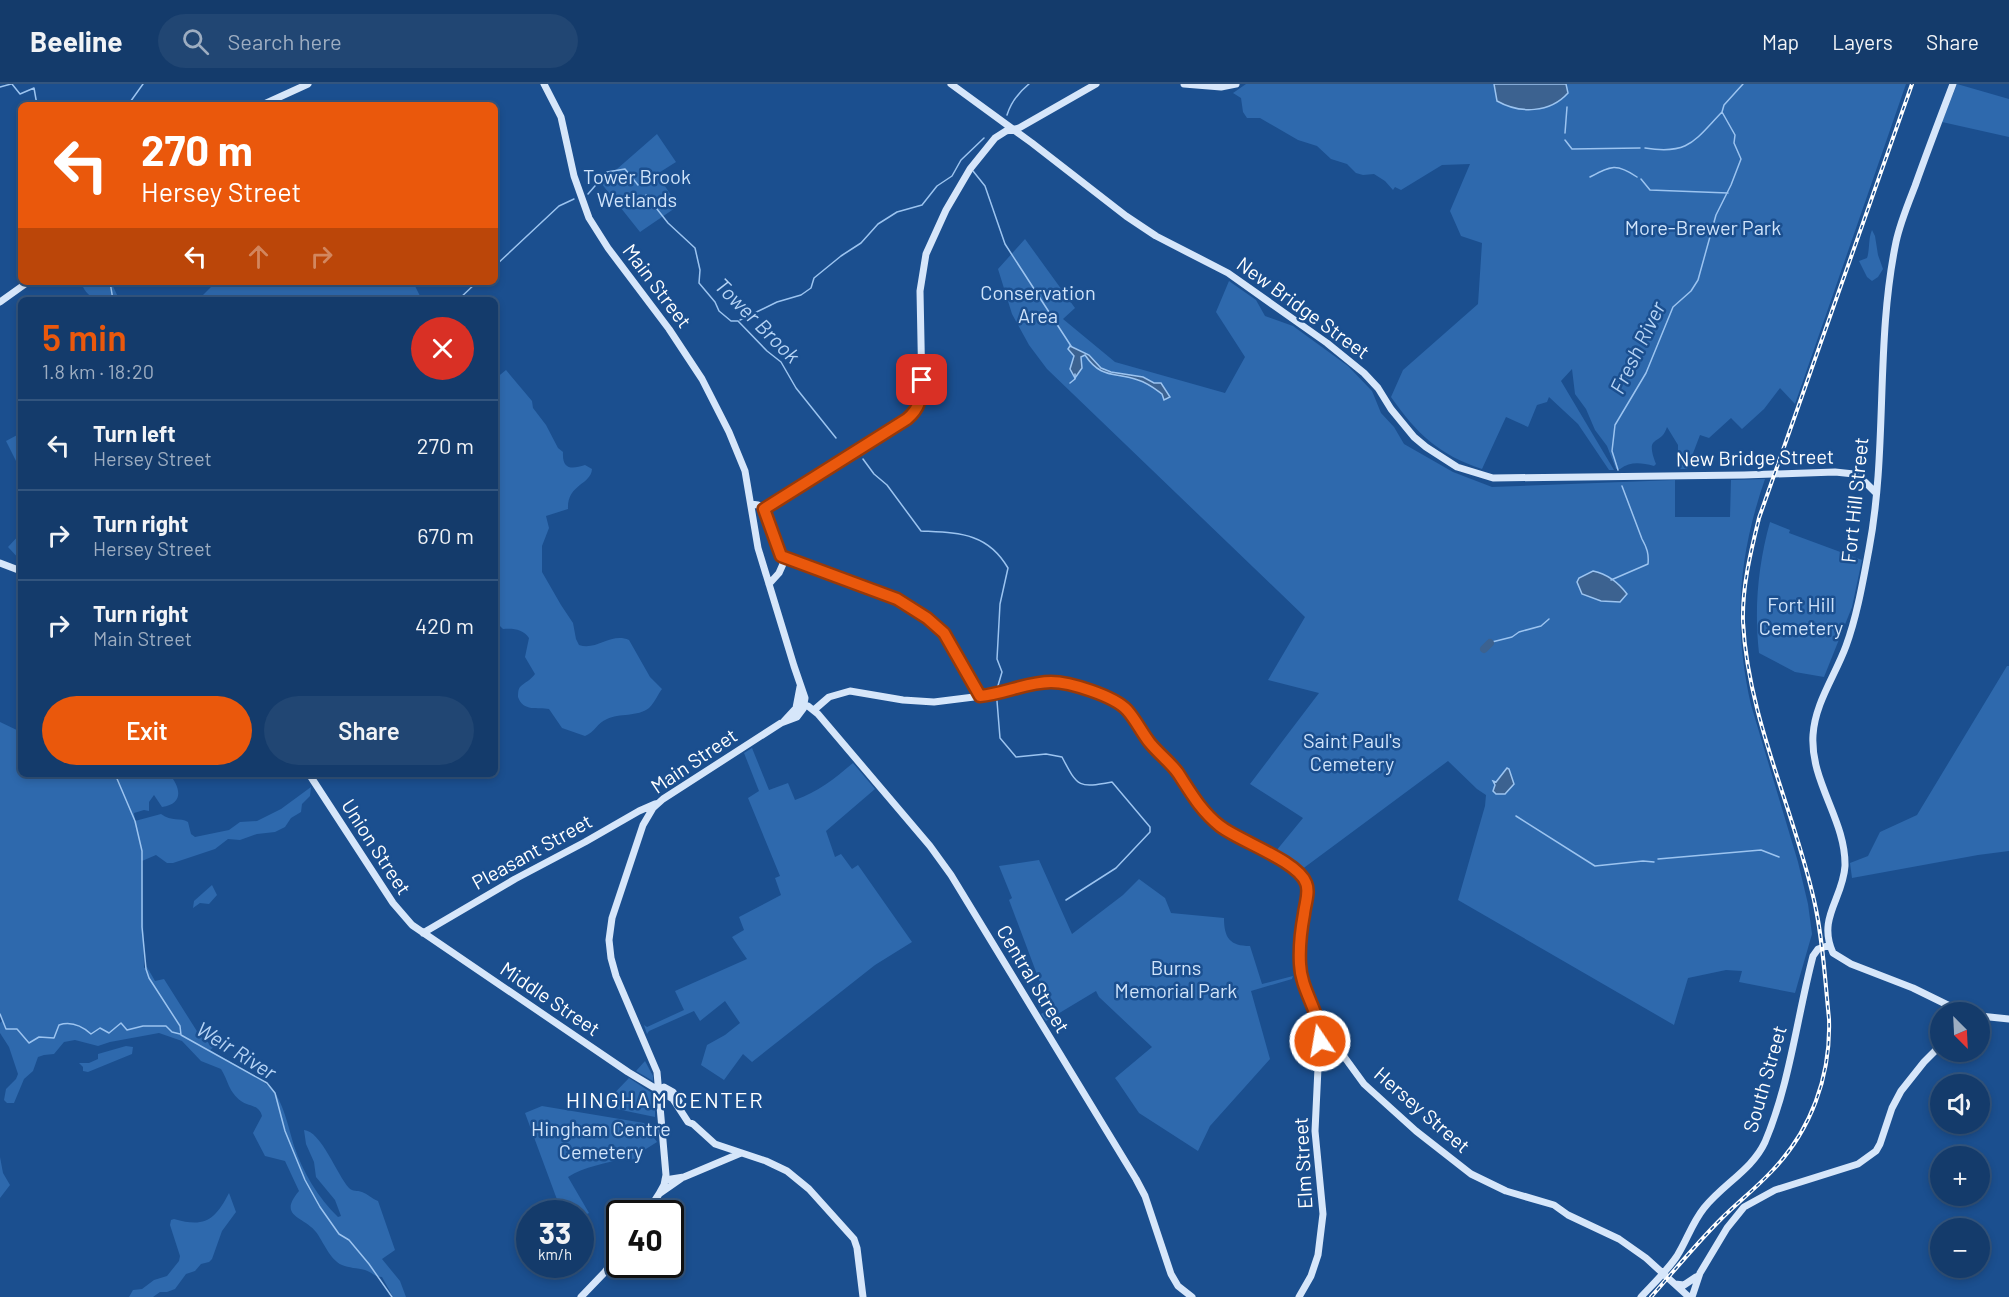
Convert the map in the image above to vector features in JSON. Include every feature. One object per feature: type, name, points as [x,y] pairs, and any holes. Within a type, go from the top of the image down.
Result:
[{"type":"street","points":[[269,102],[308,84]]},
{"type":"street","name":"Main Street","points":[[544,84],[561,117],[574,176],[589,218],[708,387],[729,432],[744,471],[756,540],[800,684],[802,703],[797,717],[782,723],[658,803],[649,813],[612,918],[609,940],[616,976],[656,1069],[665,1180]]},
{"type":"street","name":"New Bridge Street","points":[[951,84],[1126,216],[1156,236],[1228,273],[1327,343],[1362,371],[1378,388],[1391,409],[1414,437],[1457,467],[1493,478],[1767,475],[1835,472],[1854,474],[1876,493]]},
{"type":"street","points":[[764,509],[864,448],[917,410],[922,392],[920,291],[926,254],[946,210],[970,169],[992,141],[1096,84]]},
{"type":"street","points":[[1184,84],[1221,87],[1236,84]]},
{"type":"street","name":"Fort Hill Street","points":[[1830,945],[1828,918],[1842,881],[1844,859],[1838,831],[1815,768],[1813,735],[1816,714],[1846,645],[1873,530],[1884,337],[1896,241],[1953,84]]},
{"type":"street","points":[[0,302],[23,285]]},
{"type":"street","name":"New Bridge Street","points":[[1861,478],[1877,475]]},
{"type":"street","points":[[751,504],[764,509],[781,556],[782,568],[769,584]]},
{"type":"street","points":[[781,556],[897,599],[927,618],[944,633],[980,696]]},
{"type":"street","points":[[0,562],[18,570]]},
{"type":"street","name":"Hersey Street","points":[[814,710],[829,697],[849,691],[928,702],[980,696],[1037,683],[1054,682],[1115,701],[1128,711],[1145,737],[1177,771],[1207,816],[1226,831],[1276,856],[1300,874],[1306,883],[1308,889],[1300,946],[1301,976],[1320,1023],[1364,1084],[1471,1174],[1506,1191],[1554,1205],[1568,1215],[1619,1239],[1690,1297]]},
{"type":"street","name":"Central Street","points":[[802,703],[814,710],[926,841],[951,874],[1136,1179],[1171,1275],[1178,1286],[1192,1297]]},
{"type":"street","name":"Union Street","points":[[311,777],[397,909],[423,933]]},
{"type":"street","name":"Pleasant Street","points":[[423,933],[515,879],[574,849],[639,811],[658,803]]},
{"type":"street","name":"Middle Street","points":[[423,933],[643,1083],[659,1090]]},
{"type":"street","points":[[1830,945],[1833,954],[1844,961],[1913,988],[1942,1002]]},
{"type":"street","name":"South Street","points":[[1641,1297],[1675,1258],[1702,1210],[1750,1164],[1762,1148],[1786,1074],[1812,956],[1816,951],[1830,945]]},
{"type":"street","points":[[1990,1017],[2009,1019]]},
{"type":"street","name":"Elm Street","points":[[1299,1297],[1311,1276],[1318,1255],[1323,1214],[1316,1131],[1320,1023]]},
{"type":"street","points":[[1320,1041],[1331,1041]]},
{"type":"street","points":[[1690,1297],[1700,1273],[1736,1216],[1749,1204],[1775,1190],[1858,1164],[1876,1151],[1901,1091],[1930,1056]]},
{"type":"street","points":[[659,1090],[673,1098],[686,1114],[688,1122],[718,1145],[766,1161],[787,1171],[809,1189],[846,1228],[857,1248],[863,1297]]},
{"type":"street","points":[[718,1145],[719,1161]]},
{"type":"street","points":[[659,1194],[684,1177],[741,1153]]},
{"type":"street","points":[[655,1200],[665,1180],[684,1177]]},
{"type":"street","points":[[581,1297],[606,1270]]},
{"type":"street","points":[[1675,1284],[1687,1284],[1700,1273]]},
{"type":"green space","name":"More-Brewer Park","points":[[1246,84],[1906,84],[1795,404],[1780,388],[1764,409],[1742,429],[1731,418],[1709,438],[1700,435],[1687,469],[1678,469],[1678,445],[1667,427],[1653,444],[1656,464],[1654,466],[1636,463],[1616,469],[1607,446],[1595,430],[1586,409],[1575,394],[1572,369],[1561,381],[1614,470],[1609,470],[1578,424],[1549,397],[1547,402],[1537,405],[1528,427],[1506,417],[1482,469],[1441,450],[1419,432],[1391,397],[1403,370],[1478,304],[1482,243],[1461,236],[1450,211],[1470,164],[1442,165],[1401,190],[1395,187],[1393,190],[1374,174],[1356,173],[1347,164],[1331,159],[1317,146],[1298,140],[1260,118],[1247,118],[1243,112],[1241,98],[1233,93]]},
{"type":"green space","points":[[1957,84],[2009,99],[2009,137],[1942,122]]},
{"type":"green space","name":"Tower Brook Wetlands","points":[[657,134],[676,162],[657,174],[678,206],[640,232],[601,183]]},
{"type":"green space","points":[[1872,230],[1883,269],[1872,281],[1867,277],[1859,261],[1867,258]]},
{"type":"green space","points":[[1025,239],[1075,308],[1063,319],[1115,362],[1225,393],[1245,357],[1216,312],[1229,281],[1256,300],[1265,316],[1293,326],[1348,366],[1372,391],[1381,413],[1394,427],[1404,444],[1453,472],[1492,487],[1675,480],[1675,517],[1730,517],[1731,480],[1765,479],[1749,536],[1744,564],[1740,619],[1745,676],[1751,705],[1798,862],[1808,904],[1812,934],[1795,993],[1739,982],[1742,971],[1726,970],[1688,978],[1674,1025],[1458,900],[1485,806],[1486,795],[1448,761],[1301,870],[1276,851],[1303,818],[1250,784],[1319,693],[1268,680],[1305,617],[1047,369],[1029,345],[1012,314],[998,269]]},
{"type":"green space","points":[[82,285],[112,285],[118,297],[92,297]]},
{"type":"green space","points":[[213,285],[414,285],[420,297],[201,297]]},
{"type":"green space","points":[[506,370],[532,401],[533,408],[546,425],[558,448],[563,452],[566,465],[576,467],[585,465],[592,469],[588,478],[571,494],[568,509],[546,516],[549,528],[542,546],[542,572],[573,623],[579,645],[592,646],[616,638],[629,640],[650,677],[662,689],[645,711],[607,719],[585,736],[562,728],[549,709],[531,708],[520,702],[519,688],[535,674],[525,657],[529,638],[521,631],[503,629],[498,624],[498,377]]},
{"type":"green space","points":[[18,435],[18,460],[16,461],[6,441]]},
{"type":"green space","name":"Fort Hill Cemetery","points":[[1770,522],[1790,530],[1789,533],[1862,560],[1852,607],[1824,677],[1795,672],[1759,653],[1758,587]]},
{"type":"green space","points":[[18,536],[18,558],[8,547]]},
{"type":"green space","points":[[2009,666],[2009,851],[1852,878],[1850,863],[1868,856],[1880,832],[1917,815]]},
{"type":"green space","points":[[0,722],[18,731],[18,777],[171,777],[178,789],[174,802],[162,807],[154,795],[149,802],[149,811],[134,813],[135,821],[161,814],[188,822],[191,834],[195,837],[229,830],[240,822],[257,821],[281,809],[311,787],[310,796],[302,804],[301,812],[291,818],[285,827],[275,832],[257,834],[240,840],[228,839],[215,849],[173,863],[167,863],[156,855],[142,861],[144,968],[147,967],[155,981],[164,979],[200,1036],[214,1047],[210,1050],[265,1083],[276,1094],[307,1175],[324,1202],[338,1217],[341,1216],[335,1200],[316,1177],[304,1130],[310,1132],[323,1145],[349,1188],[378,1201],[395,1250],[382,1259],[400,1281],[406,1297],[393,1297],[382,1277],[338,1263],[330,1255],[316,1232],[295,1215],[291,1206],[299,1191],[285,1161],[265,1156],[253,1133],[262,1116],[261,1112],[237,1097],[221,1069],[201,1061],[182,1041],[159,1033],[98,1046],[75,1040],[64,1042],[54,1054],[38,1057],[33,1071],[24,1079],[14,1103],[7,1103],[4,1100],[6,1089],[18,1074],[9,1047],[0,1033],[0,1023],[3,1020],[0,1014]]},
{"type":"green space","points":[[752,748],[769,790],[788,783],[795,800],[826,784],[853,763],[875,789],[826,831],[835,857],[841,854],[852,869],[858,865],[912,942],[875,965],[752,1062],[743,1054],[724,1080],[701,1065],[707,1045],[740,1023],[725,1001],[700,1021],[694,1011],[649,1031],[647,1034],[644,1025],[647,1027],[684,1010],[675,991],[747,959],[732,937],[744,930],[739,917],[781,895],[775,878],[780,876],[748,798],[759,791],[744,753]]},
{"type":"green space","name":"Burns Memorial Park","points":[[1039,860],[1072,934],[1123,895],[1139,879],[1165,898],[1171,913],[1224,918],[1225,931],[1230,940],[1243,946],[1250,946],[1262,984],[1293,976],[1292,979],[1251,991],[1270,1059],[1210,1126],[1198,1151],[1139,1113],[1115,1078],[1152,1047],[1099,997],[1096,991],[1046,1021],[1041,1014],[1050,1009],[1009,900],[1012,898],[999,866]]},
{"type":"green space","points":[[212,885],[217,895],[209,904],[200,903],[193,908],[194,901]]},
{"type":"green space","points":[[126,1046],[133,1047],[132,1054],[88,1072],[83,1071],[79,1063],[89,1063],[98,1059],[98,1054]]},
{"type":"green space","points":[[645,1061],[653,1076],[653,1081],[636,1071]]},
{"type":"green space","points":[[629,1078],[655,1095],[655,1117],[602,1106]]},
{"type":"green space","name":"Hingham Centre Cemetery","points":[[542,1106],[644,1123],[657,1142],[638,1154],[640,1157],[627,1161],[624,1158],[595,1166],[568,1177],[581,1200],[557,1200],[525,1113]]},
{"type":"green space","points":[[0,1157],[3,1173],[10,1185],[0,1198]]},
{"type":"green space","points":[[229,1193],[236,1212],[222,1231],[212,1259],[201,1264],[195,1271],[186,1274],[175,1289],[160,1292],[153,1297],[129,1297],[133,1290],[142,1289],[154,1280],[167,1276],[179,1261],[180,1256],[170,1225],[171,1220],[194,1223],[208,1219],[219,1210]]},
{"type":"shaded area","points":[[1494,84],[1566,84],[1568,93],[1553,105],[1544,108],[1515,108],[1497,101]]},
{"type":"shaded area","points":[[1070,346],[1089,355],[1101,368],[1161,383],[1170,397],[1164,400],[1162,394],[1145,383],[1108,374],[1097,368],[1085,355],[1081,357],[1082,368],[1075,378],[1070,369],[1074,356],[1068,349]]},
{"type":"shaded area","points":[[1593,571],[1608,576],[1624,590],[1627,594],[1620,602],[1601,601],[1582,594],[1577,582],[1579,578]]},
{"type":"shaded area","points":[[1507,768],[1514,784],[1505,794],[1496,794],[1493,791],[1495,785],[1493,781],[1496,782]]},
{"type":"waterway","points":[[0,87],[11,84]]},
{"type":"waterway","points":[[12,84],[20,94],[34,88],[36,102]]},
{"type":"waterway","points":[[130,102],[143,84]]},
{"type":"waterway","points":[[1007,115],[1015,98],[1029,84]]},
{"type":"waterway","name":"Fresh River","points":[[1618,470],[1612,451],[1615,425],[1646,373],[1673,307],[1691,291],[1698,280],[1716,215],[1741,159],[1734,143],[1735,135],[1722,112],[1724,105],[1743,84]]},
{"type":"waterway","points":[[1565,133],[1567,107]]},
{"type":"waterway","points":[[1645,148],[1672,149],[1690,144],[1722,112]]},
{"type":"waterway","points":[[740,320],[777,302],[801,295],[811,288],[814,278],[861,243],[878,224],[897,212],[922,205],[937,186],[952,176],[961,160],[984,138]]},
{"type":"waterway","points":[[1565,140],[1572,149],[1640,148]]},
{"type":"waterway","points":[[1590,177],[1609,168],[1618,168],[1637,177]]},
{"type":"waterway","name":"Tower Brook","points":[[588,194],[607,172],[625,169],[638,185]]},
{"type":"waterway","points":[[973,171],[985,186],[1005,244],[1071,346]]},
{"type":"waterway","points":[[1641,179],[1650,190],[1728,193]]},
{"type":"waterway","name":"Tower Brook","points":[[646,195],[668,223],[695,248],[700,270],[699,283],[715,302],[719,311],[731,321],[738,321],[781,362],[796,388],[836,438]]},
{"type":"waterway","name":"Tower Brook","points":[[498,263],[559,206],[574,199]]},
{"type":"waterway","name":"Weir River","points":[[110,285],[112,297]]},
{"type":"waterway","name":"Tower Brook","points":[[461,297],[474,285]]},
{"type":"waterway","points":[[1070,383],[1075,379],[1075,374]]},
{"type":"waterway","name":"Tower Brook","points":[[863,459],[874,474],[887,485],[921,531],[959,534],[981,541],[991,547],[1008,568],[1000,604],[997,659],[1002,672],[997,689]]},
{"type":"waterway","name":"Fresh River","points":[[1611,580],[1648,564],[1646,548],[1622,486]]},
{"type":"waterway","points":[[1492,642],[1541,626],[1549,619]]},
{"type":"waterway","points":[[1484,649],[1490,643]]},
{"type":"waterway","name":"Tower Brook","points":[[997,701],[1000,738],[1016,757],[1046,754],[1062,757],[1072,775],[1081,783],[1093,785],[1112,782],[1150,827],[1150,832],[1116,868],[1066,900]]},
{"type":"waterway","name":"Weir River","points":[[116,777],[135,821],[142,851],[142,927],[149,978],[180,1026],[181,1035],[267,1083],[275,1093],[285,1131],[305,1180],[320,1207],[339,1234],[349,1240],[369,1264],[392,1297]]},
{"type":"waterway","points":[[1516,816],[1595,866],[1654,862]]},
{"type":"waterway","points":[[1658,859],[1761,850],[1779,857]]},
{"type":"waterway","points":[[0,1014],[6,1029],[17,1029],[29,1043],[39,1037],[54,1038],[59,1025],[68,1024],[80,1027],[91,1034],[100,1028],[109,1033],[121,1023],[127,1030],[143,1026],[166,1026],[172,1032],[180,1034]]},
{"type":"railway","points":[[1651,1297],[1712,1228],[1785,1156],[1807,1121],[1822,1082],[1829,1040],[1829,1019],[1820,930],[1805,865],[1753,693],[1743,622],[1744,595],[1759,518],[1912,84]]},
{"type":"district","name":"HINGHAM CENTER","points":[[665,1100]]},
{"type":"route","points":[[922,380],[922,392],[917,410],[907,419],[844,461],[764,509],[781,556],[897,599],[919,612],[944,633],[980,696],[1037,683],[1054,682],[1106,697],[1125,708],[1159,754],[1177,771],[1207,816],[1226,831],[1276,856],[1305,880],[1307,893],[1301,936],[1300,969],[1305,992],[1320,1023],[1320,1041]]},
{"type":"park label","name":"Conservation Area","points":[[1038,304]]},
{"type":"park label","name":"Saint Paul's Cemetery","points":[[1352,752]]}]
